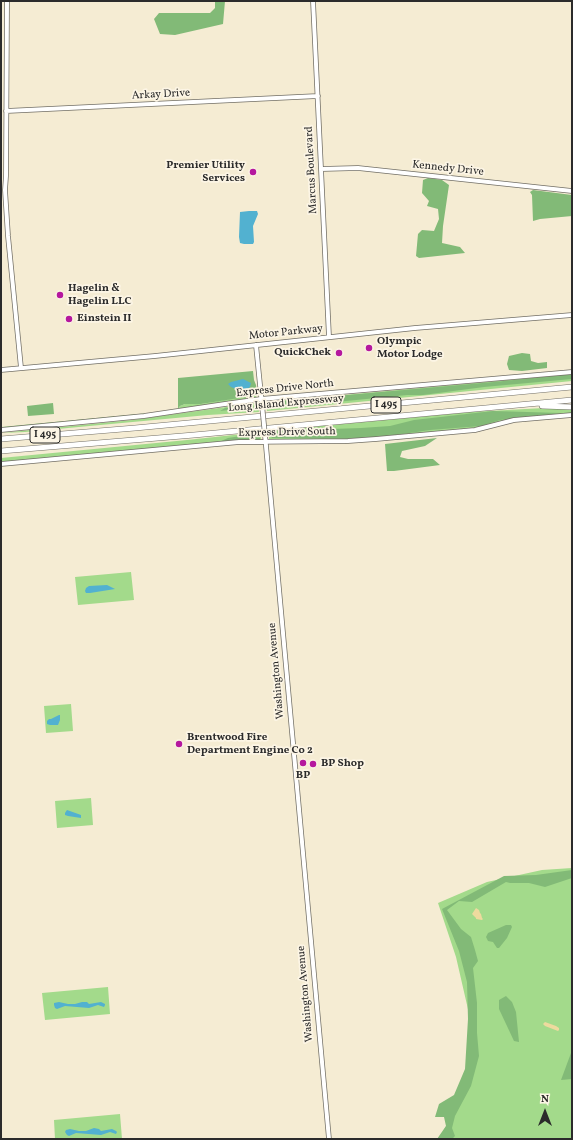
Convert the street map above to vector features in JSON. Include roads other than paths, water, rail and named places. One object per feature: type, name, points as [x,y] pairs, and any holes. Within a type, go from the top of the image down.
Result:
[{"type":"highway","name":"Long Island Expressway","points":[[1,438],[135,428],[508,394],[572,386]]},
{"type":"highway","name":"Long Island Expressway","points":[[1,451],[194,435],[572,400]]},
{"type":"highway","points":[[484,408],[533,406],[572,407]]},
{"type":"street","points":[[6,1],[4,51],[6,112],[3,190],[21,368]]},
{"type":"street","name":"Marcus Boulevard","points":[[313,1],[329,337]]},
{"type":"street","name":"Arkay Drive","points":[[6,112],[318,96]]},
{"type":"street","name":"Kennedy Drive","points":[[321,169],[358,168],[572,191]]},
{"type":"street","name":"Motor Parkway","points":[[1,370],[155,356],[415,328],[572,315]]},
{"type":"street","name":"Washington Avenue","points":[[256,345],[329,1139]]},
{"type":"street","name":"Express Drive North","points":[[1,430],[144,416],[261,399],[572,372]]},
{"type":"street","name":"Express Drive South","points":[[1,464],[227,443],[368,440],[470,430],[514,420],[572,414]]},
{"type":"water","points":[[257,211],[258,214],[253,226],[254,242],[253,244],[244,244],[240,243],[239,237],[240,212]]},
{"type":"water","points":[[243,379],[251,383],[250,387],[247,389],[236,389],[228,384],[231,382]]},
{"type":"water","points":[[107,585],[115,589],[90,593],[86,593],[85,591],[89,586]]},
{"type":"water","points":[[59,715],[60,720],[58,725],[47,724],[49,719]]},
{"type":"water","points":[[67,810],[81,815],[81,818],[65,815]]},
{"type":"water","points":[[59,1002],[75,1004],[87,1002],[89,1004],[101,1002],[105,1005],[104,1007],[98,1005],[89,1008],[65,1006],[57,1009],[55,1008],[54,1003]]},
{"type":"water","points":[[94,1128],[101,1131],[112,1129],[117,1132],[116,1134],[110,1132],[101,1135],[76,1133],[69,1136],[65,1132],[66,1130],[70,1129],[86,1131]]},
{"type":"place","name":"Premier Utility Services","points":[[253,172]]},
{"type":"place","name":"Hagelin & Hagelin LLC","points":[[60,295]]},
{"type":"place","name":"Einstein II","points":[[69,319]]},
{"type":"place","name":"Olympic Motor Lodge","points":[[369,348]]},
{"type":"place","name":"QuickChek","points":[[339,353]]},
{"type":"place","name":"Brentwood Fire Department Engine Co 2","points":[[179,744]]},
{"type":"place","name":"BP","points":[[303,763]]},
{"type":"place","name":"BP Shop","points":[[313,764]]}]
